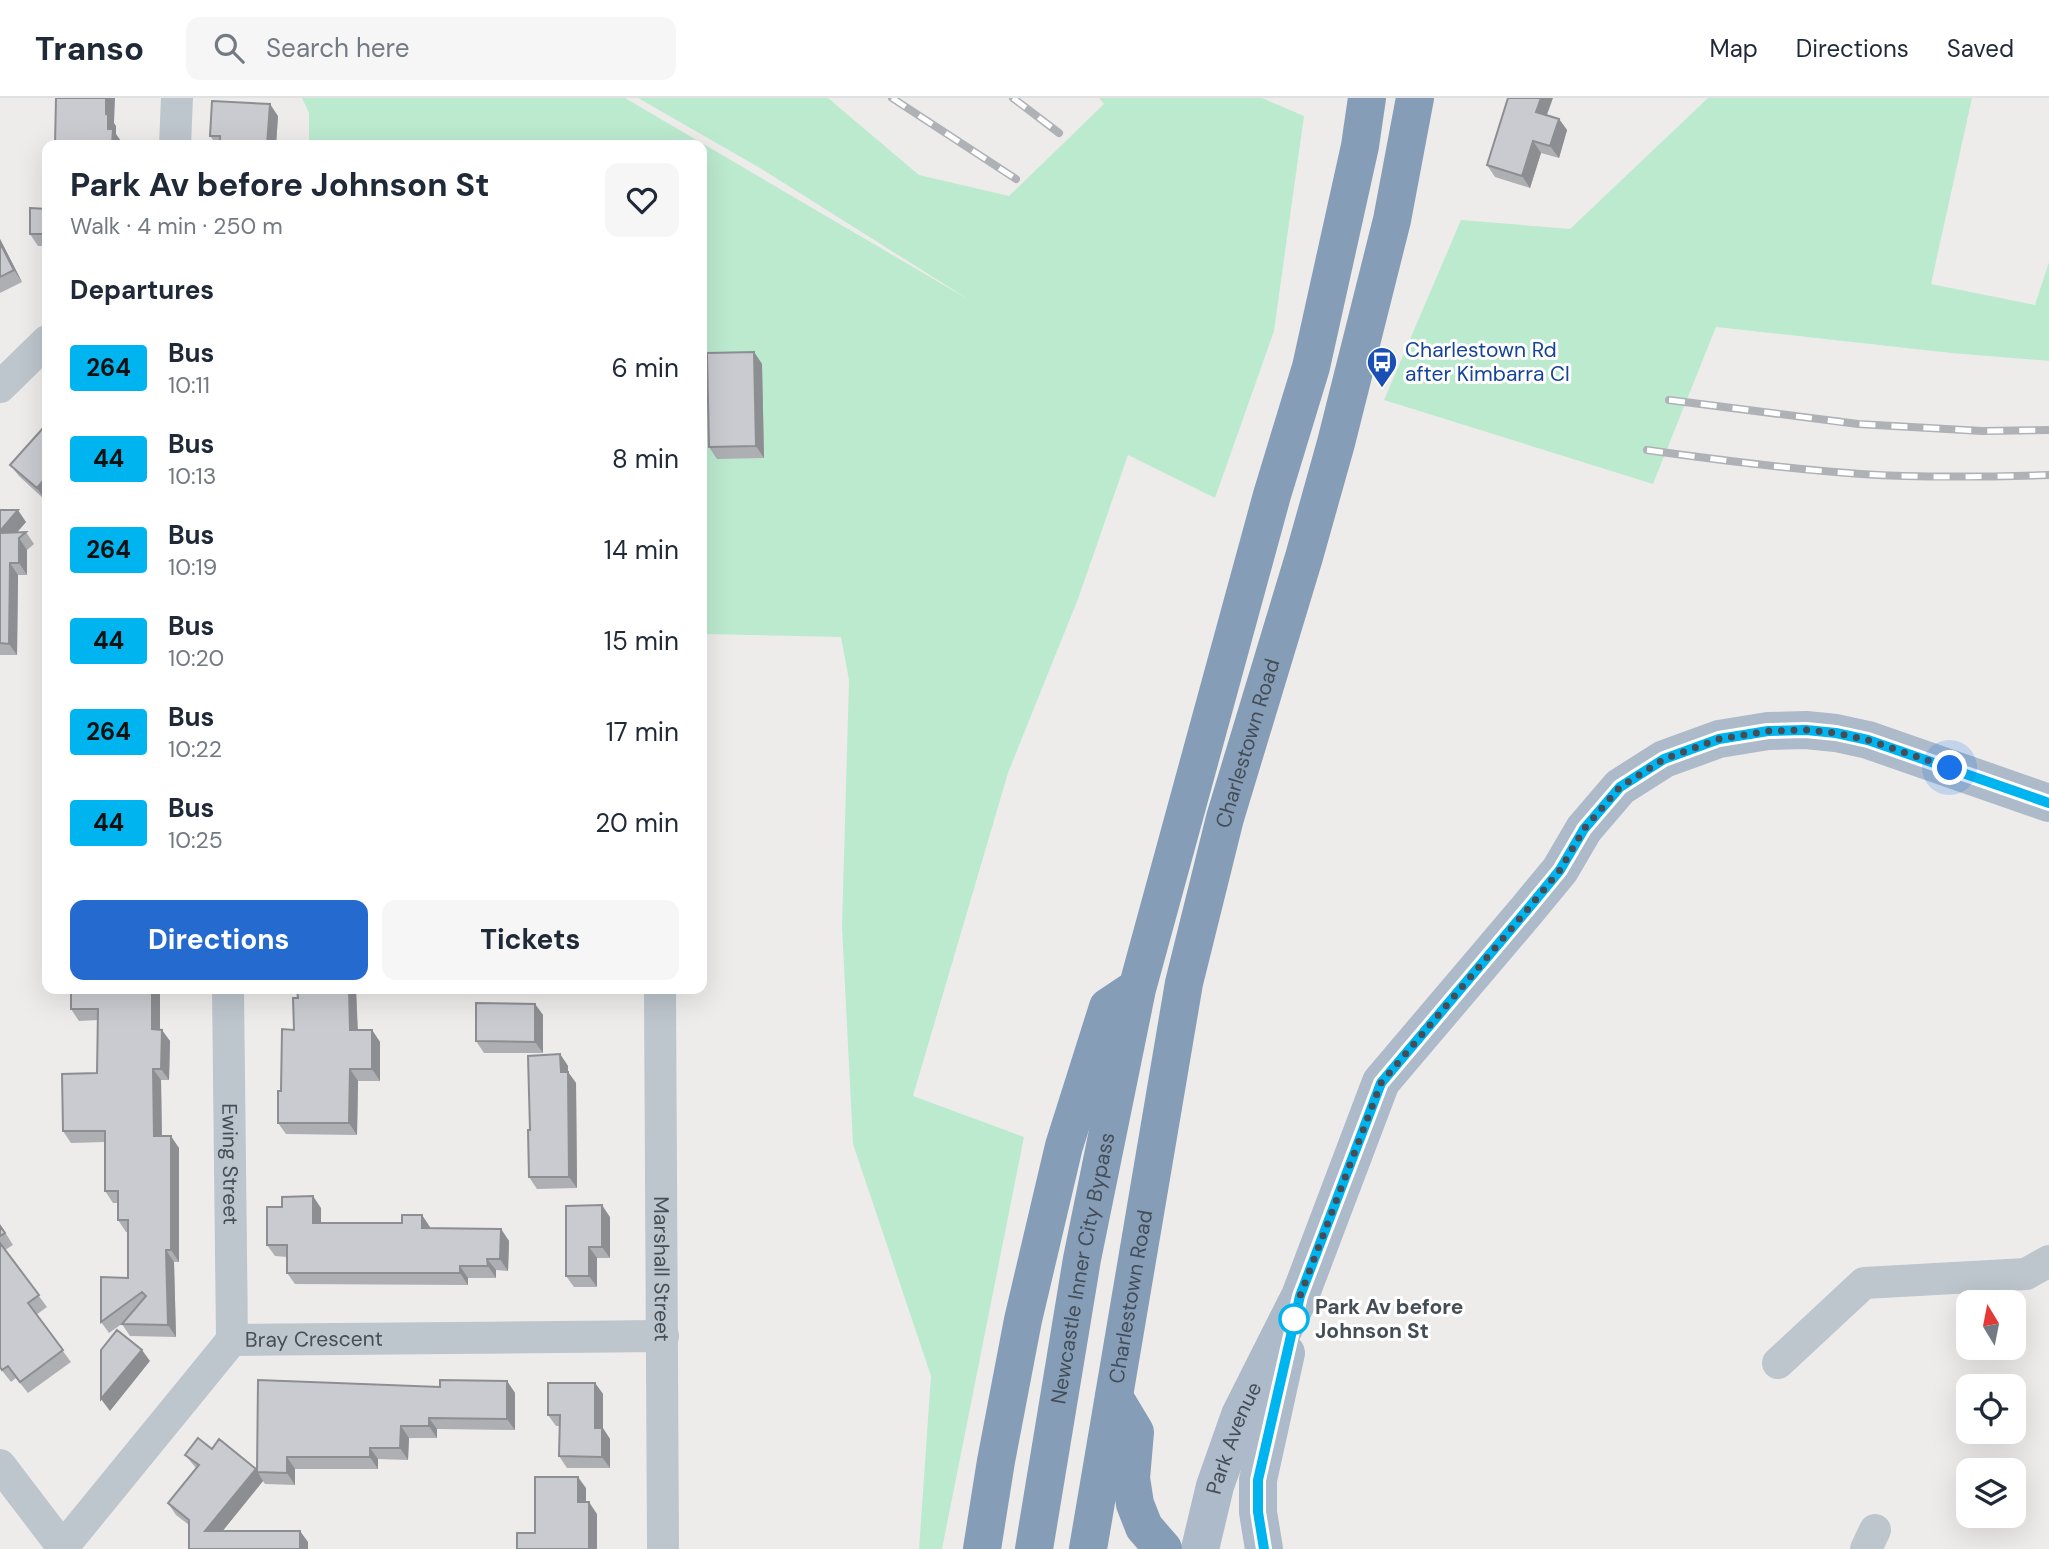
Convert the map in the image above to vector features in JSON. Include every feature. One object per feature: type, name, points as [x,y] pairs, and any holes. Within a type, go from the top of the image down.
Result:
[{"type":"highway","name":"Charlestown Road","points":[[1137,989],[1272,495],[1311,367],[1360,146],[1367,98]]},
{"type":"highway","name":"Charlestown Road","points":[[1114,1396],[1184,983],[1225,818],[1336,443],[1392,220],[1415,98]]},
{"type":"highway","points":[[982,1549],[1023,1320],[1064,1146],[1108,1007],[1137,989]]},
{"type":"highway","name":"Newcastle Inner City Bypass","points":[[1034,1549],[1082,1259],[1137,989]]},
{"type":"highway","points":[[1088,1549],[1114,1396]]},
{"type":"highway","points":[[1114,1396],[1135,1432],[1131,1468],[1132,1496],[1144,1527],[1163,1549]]},
{"type":"main road","name":"Park Avenue","points":[[1200,1549],[1215,1486],[1240,1415],[1300,1296],[1381,1083],[1560,870],[1584,829],[1620,787],[1664,759],[1719,739],[1768,731],[1806,730],[1868,740],[2049,803]]},
{"type":"main road","name":"Park Avenue","points":[[1264,1549],[1258,1512],[1258,1480],[1300,1296]]},
{"type":"street","points":[[175,140],[177,98]]},
{"type":"street","name":"Charlestown Road","points":[[1360,146],[1382,98]]},
{"type":"street","points":[[0,387],[42,346]]},
{"type":"street","name":"Ewing Street","points":[[228,994],[232,1340]]},
{"type":"street","name":"Marshall Street","points":[[660,994],[663,1549]]},
{"type":"street","points":[[1777,1363],[1864,1283],[2025,1274],[2049,1261]]},
{"type":"street","name":"Bray Crescent","points":[[64,1548],[232,1340],[663,1336]]},
{"type":"street","points":[[0,1465],[64,1548]]},
{"type":"green space","points":[[302,98],[625,98],[697,140],[309,140],[309,113]]},
{"type":"green space","points":[[638,98],[828,98],[919,175],[1009,196],[1104,104],[1099,98],[1262,98],[1304,116],[1274,331],[1215,498],[1128,455],[1078,599],[1008,773],[913,1096],[1024,1137],[942,1549],[919,1549],[931,1376],[853,1144],[842,927],[849,680],[841,637],[707,634],[707,146],[971,301],[760,168]]},
{"type":"green space","points":[[1708,98],[1972,98],[1931,284],[2035,305],[2049,262],[2049,361],[1716,327],[1653,484],[1384,400],[1461,220],[1570,229]]},
{"type":"building","points":[[56,98],[106,98],[108,129],[113,129],[112,140],[55,140]]},
{"type":"building","points":[[1508,98],[1541,98],[1536,112],[1559,119],[1550,146],[1533,141],[1522,176],[1487,165]]},
{"type":"building","points":[[212,101],[270,104],[267,140],[220,140],[220,136],[210,136]]},
{"type":"building","points":[[30,208],[42,209],[42,234],[30,234]]},
{"type":"building","points":[[0,243],[14,270],[0,277]]},
{"type":"building","points":[[754,352],[756,446],[709,447],[707,353]]},
{"type":"building","points":[[42,429],[42,482],[37,488],[10,465]]},
{"type":"building","points":[[0,510],[18,510],[0,531]]},
{"type":"building","points":[[26,532],[19,538],[19,563],[10,563],[9,644],[0,643],[0,533]]},
{"type":"building","points":[[71,994],[152,994],[152,1029],[162,1030],[161,1069],[153,1069],[154,1136],[171,1136],[171,1250],[166,1250],[168,1325],[122,1324],[146,1296],[142,1292],[101,1322],[101,1277],[128,1278],[128,1220],[118,1220],[118,1191],[105,1191],[105,1131],[63,1131],[62,1074],[97,1073],[98,1009],[71,1009]]},
{"type":"building","points":[[298,994],[349,994],[350,1030],[372,1030],[372,1069],[350,1069],[349,1123],[278,1123],[282,1029],[294,1030],[293,998],[298,998]]},
{"type":"building","points":[[476,1003],[535,1004],[535,1042],[476,1041]]},
{"type":"building","points":[[560,1054],[561,1072],[568,1072],[569,1177],[529,1177],[528,1056]]},
{"type":"building","points":[[313,1196],[313,1223],[402,1223],[402,1215],[422,1215],[422,1228],[501,1229],[500,1259],[487,1259],[488,1266],[460,1266],[460,1273],[287,1273],[287,1245],[267,1245],[267,1207],[282,1207],[282,1197]]},
{"type":"building","points":[[602,1205],[602,1247],[589,1247],[589,1276],[566,1276],[566,1206]]},
{"type":"building","points":[[0,1243],[39,1295],[28,1303],[63,1350],[20,1382],[8,1366],[2,1370],[0,1367]]},
{"type":"building","points":[[117,1330],[142,1350],[101,1399],[101,1350]]},
{"type":"building","points":[[258,1380],[440,1387],[440,1380],[507,1381],[507,1419],[429,1418],[429,1426],[401,1426],[400,1448],[370,1448],[370,1457],[287,1457],[287,1473],[257,1472]]},
{"type":"building","points":[[548,1383],[595,1383],[595,1428],[602,1428],[602,1457],[559,1456],[560,1415],[548,1415]]},
{"type":"building","points":[[198,1438],[212,1449],[219,1439],[256,1469],[205,1531],[300,1531],[300,1549],[189,1549],[189,1520],[168,1503],[199,1465],[185,1455]]},
{"type":"building","points":[[535,1477],[578,1477],[578,1502],[589,1502],[589,1549],[517,1549],[517,1533],[535,1533]]},
{"type":"railway","points":[[892,98],[1016,179]]},
{"type":"railway","points":[[1013,98],[1059,133]]},
{"type":"railway","points":[[1669,400],[1858,424],[1982,431],[2049,430]]},
{"type":"railway","points":[[1647,450],[1861,474],[1955,477],[2049,475]]},
{"type":"bus line","name":"264","points":[[1264,1549],[1259,1525],[1258,1480],[1300,1296],[1381,1083],[1560,870],[1584,829],[1620,787],[1664,759],[1719,739],[1768,731],[1806,730],[1868,740],[2049,803]]},
{"type":"place","name":"Charlestown Rd after Kimbarra Cl","points":[[1382,389]]},
{"type":"place","name":"Park Av before Johnson St","points":[[1294,1319]]},
{"type":"route","points":[[1294,1319],[1300,1296],[1381,1083],[1560,870],[1584,829],[1620,787],[1664,759],[1719,739],[1768,731],[1806,730],[1836,733],[1901,750],[1950,768]]}]
